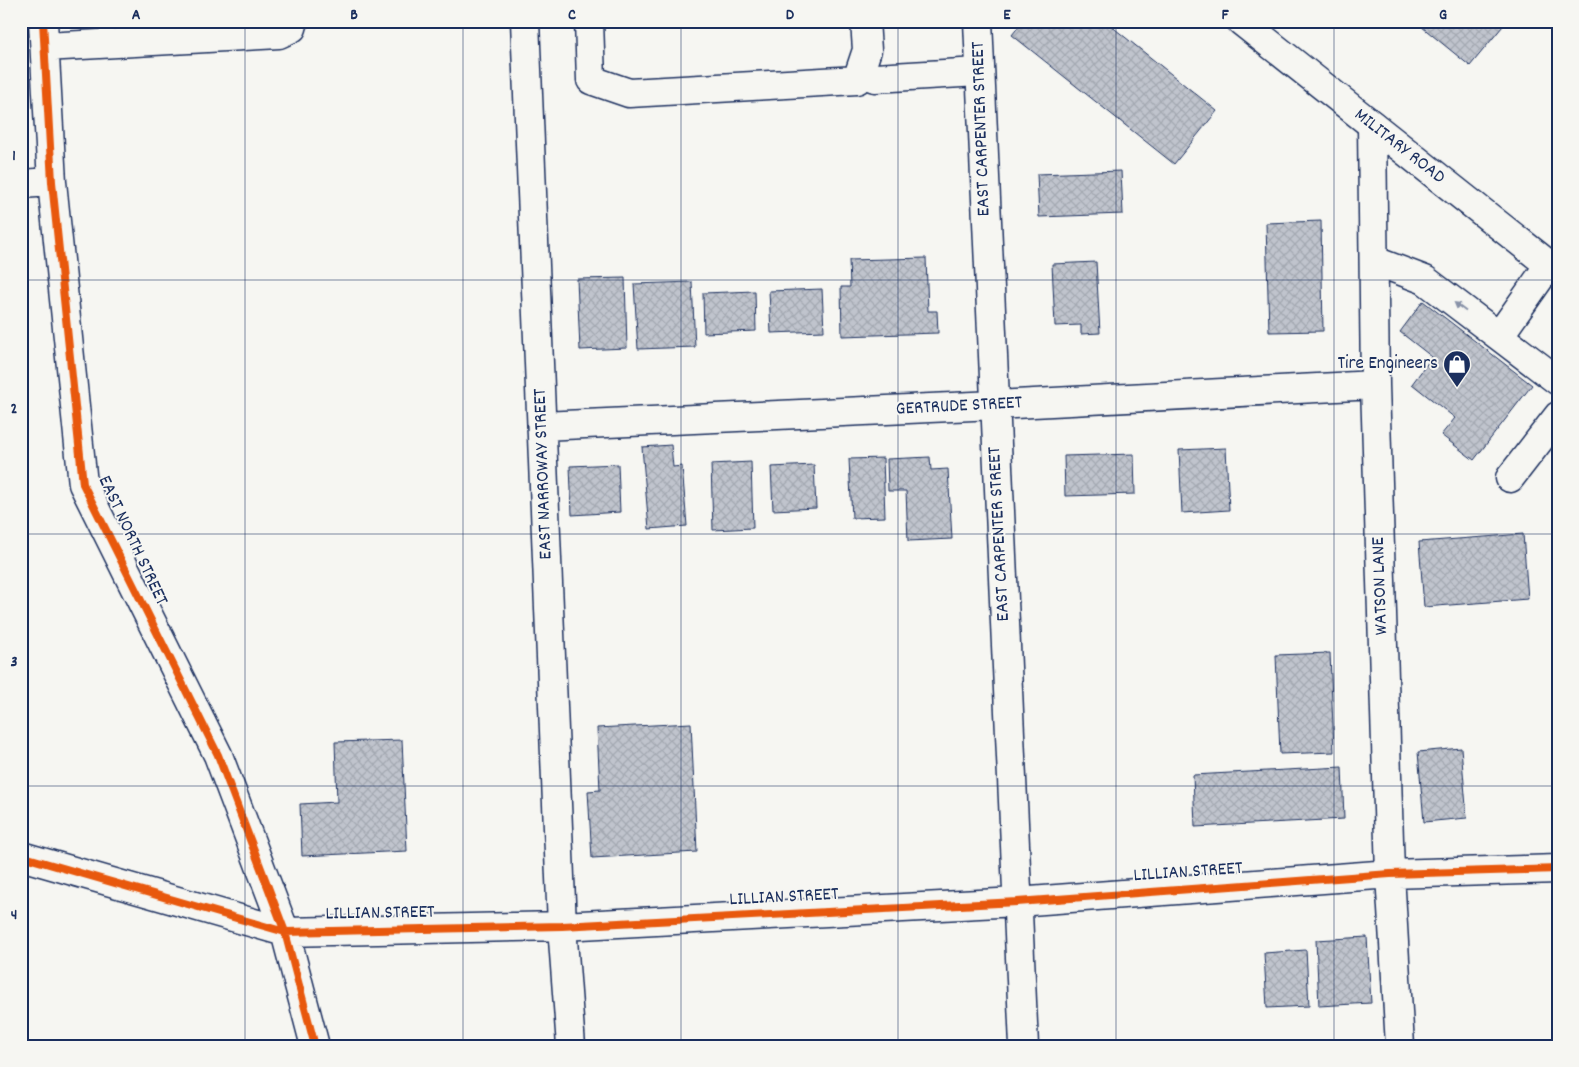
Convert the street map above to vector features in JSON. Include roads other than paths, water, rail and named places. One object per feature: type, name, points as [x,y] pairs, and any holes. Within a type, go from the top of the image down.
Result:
[{"type":"street","points":[[44,34],[279,34],[292,28],[294,21]]},
{"type":"street","name":"EAST NARROWAY STREET","points":[[525,21],[562,926],[571,1046]]},
{"type":"street","points":[[589,21],[591,80],[629,93],[857,80],[867,50],[865,21]]},
{"type":"street","name":"EAST CARPENTER STREET","points":[[978,21],[1024,1046]]},
{"type":"street","name":"MILITARY ROAD","points":[[1241,21],[1553,269]]},
{"type":"street","name":"EAST NORTH STREET","points":[[44,34],[52,182],[83,484],[218,755],[285,932],[315,1046]]},
{"type":"street","points":[[860,73],[875,78],[979,72]]},
{"type":"street","name":"WATSON LANE","points":[[1372,125],[1375,384],[1390,874],[1400,1046]]},
{"type":"street","points":[[21,184],[52,182]]},
{"type":"street","points":[[1375,261],[1425,280],[1558,381]]},
{"type":"street","points":[[1498,336],[1553,269]]},
{"type":"street","name":"GERTRUDE STREET","points":[[542,426],[995,405],[1375,384]]},
{"type":"street","points":[[1510,478],[1558,416]]},
{"type":"street","name":"LILLIAN STREET","points":[[21,856],[285,932],[562,926],[1017,902],[1390,874],[1558,869]]},
{"type":"place","name":"Tire Engineers","points":[[1457,388]]}]
